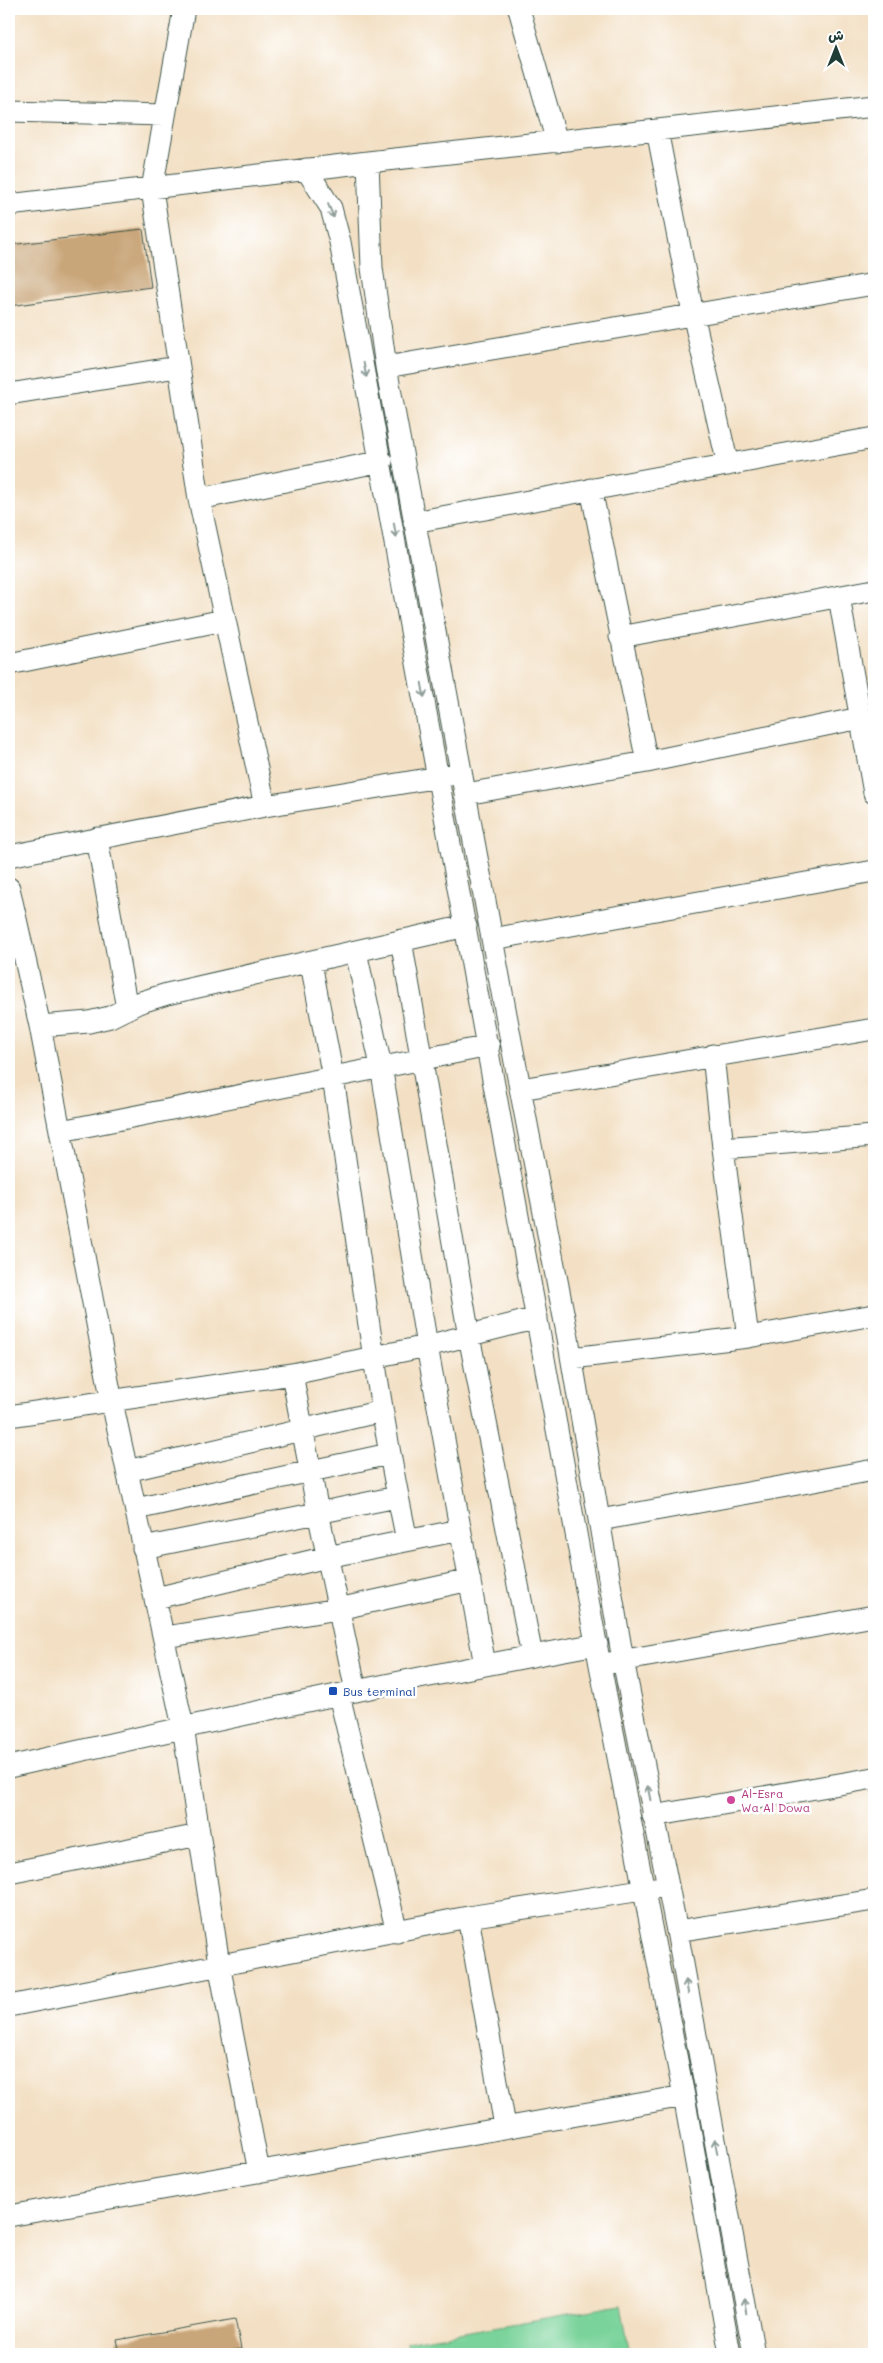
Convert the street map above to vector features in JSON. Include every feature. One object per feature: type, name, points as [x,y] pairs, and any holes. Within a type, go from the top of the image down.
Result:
[{"type":"street","points":[[184,9],[152,189],[177,366],[199,499],[265,806]]},
{"type":"street","points":[[519,9],[557,142]]},
{"type":"street","points":[[9,205],[368,162],[874,106]]},
{"type":"street","points":[[9,111],[165,115]]},
{"type":"street","points":[[657,130],[693,314],[728,465]]},
{"type":"street","points":[[368,162],[372,268],[386,367],[570,1348],[623,1660],[677,1931],[754,2354]]},
{"type":"street","points":[[306,170],[331,208],[336,221],[382,460],[438,778],[600,1665],[642,1890],[684,2096],[730,2354]]},
{"type":"street","points":[[386,367],[874,284]]},
{"type":"street","points":[[9,394],[177,366]]},
{"type":"street","points":[[414,522],[874,438]]},
{"type":"street","points":[[199,499],[382,460]]},
{"type":"street","points":[[591,489],[647,762]]},
{"type":"street","points":[[620,637],[874,590]]},
{"type":"street","points":[[839,598],[874,793]]},
{"type":"street","points":[[9,664],[224,620]]},
{"type":"street","points":[[466,794],[647,762],[860,718]]},
{"type":"street","points":[[9,856],[265,806],[462,773]]},
{"type":"street","points":[[97,838],[127,1009]]},
{"type":"street","points":[[492,939],[874,871]]},
{"type":"street","points":[[9,888],[40,1026],[112,1402],[165,1637],[183,1727],[219,1964],[259,2172]]},
{"type":"street","points":[[40,1026],[89,1022],[110,1017],[138,1003],[167,994],[311,963],[466,926]]},
{"type":"street","points":[[401,940],[469,1336],[532,1656]]},
{"type":"street","points":[[356,952],[381,1066],[427,1346],[485,1665]]},
{"type":"street","points":[[311,963],[332,1077],[372,1358],[388,1454],[407,1540]]},
{"type":"street","points":[[521,1089],[874,1029]]},
{"type":"street","points":[[61,1131],[488,1046]]},
{"type":"street","points":[[713,1055],[722,1148],[748,1337]]},
{"type":"street","points":[[722,1148],[874,1136]]},
{"type":"street","points":[[542,1343],[570,1348],[748,1337],[874,1315]]},
{"type":"street","points":[[9,1416],[292,1374],[427,1346],[537,1318]]},
{"type":"street","points":[[292,1374],[338,1609],[348,1693],[397,1932]]},
{"type":"street","points":[[127,1471],[382,1411]]},
{"type":"street","points":[[136,1509],[388,1454]]},
{"type":"street","points":[[600,1520],[874,1470]]},
{"type":"street","points":[[144,1548],[397,1497]]},
{"type":"street","points":[[156,1598],[327,1557],[460,1530]]},
{"type":"street","points":[[165,1637],[338,1609],[470,1580]]},
{"type":"street","points":[[600,1665],[874,1616]]},
{"type":"street","points":[[9,1767],[183,1727],[597,1644]]},
{"type":"street","points":[[653,1816],[874,1778]]},
{"type":"street","points":[[9,1873],[200,1835]]},
{"type":"street","points":[[9,2006],[219,1964],[397,1932],[468,1916],[667,1887]]},
{"type":"street","points":[[677,1931],[874,1900]]},
{"type":"street","points":[[468,1916],[505,2126]]},
{"type":"street","points":[[9,2216],[505,2126],[684,2096]]},
{"type":"green space","points":[[621,2305],[630,2354],[408,2354],[406,2342]]},
{"type":"building","points":[[143,229],[151,287],[9,306],[9,245]]},
{"type":"building","points":[[235,2319],[241,2349],[209,2354],[120,2354],[117,2340]]},
{"type":"place","name":"Bus terminal","points":[[333,1691]]},
{"type":"place","name":"Al-Esra Wa Al Dowa","points":[[731,1800]]}]
